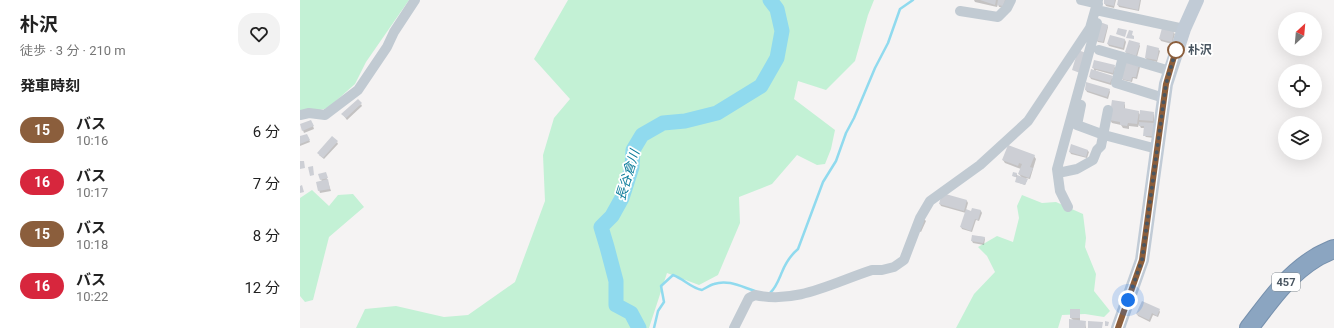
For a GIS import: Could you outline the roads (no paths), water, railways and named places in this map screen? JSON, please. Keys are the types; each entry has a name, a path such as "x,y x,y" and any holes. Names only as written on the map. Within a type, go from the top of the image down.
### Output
{"highway":[{"name":"457","path":"1250,328 1286,281 1309,262 1334,249"}],"street":[{"path":"300,116 308,113 325,115 358,90 387,47 394,32 415,0"},
{"path":"960,12 998,17 1007,8 1012,0"},
{"path":"1081,0 1184,29"},
{"path":"1118,328 1142,260 1164,98 1170,71 1184,29 1197,0"},
{"path":"1068,207 1060,191 1057,169 1098,6"},
{"path":"734,328 749,298 755,295 768,298 784,298 808,293 872,270 882,270 894,267 904,260 920,218 930,201 980,165 1028,122 1090,28 1098,6"},
{"path":"1099,50 1170,71"},
{"path":"1123,57 1116,82 1164,98"},
{"path":"1082,105 1077,125 1104,135 1157,149"},
{"path":"1058,173 1077,169 1093,160 1097,150 1101,146 1108,110"}],"waterway":[{"name":"長谷倉川","path":"639,328 631,313 616,305 616,281 601,227 612,216 622,198 632,167 633,150 642,135 663,123 685,121 717,113 761,86 777,58 782,31 777,9 770,0"},
{"path":"770,293 776,286 787,262 798,249 823,182 836,161 846,133 875,68 888,43 900,9 913,0"},
{"path":"654,328 658,311 664,302 661,286 673,275 702,290 712,284 724,282 755,291"}],"place":[{"name":"朴沢","path":"1176,50"}]}
